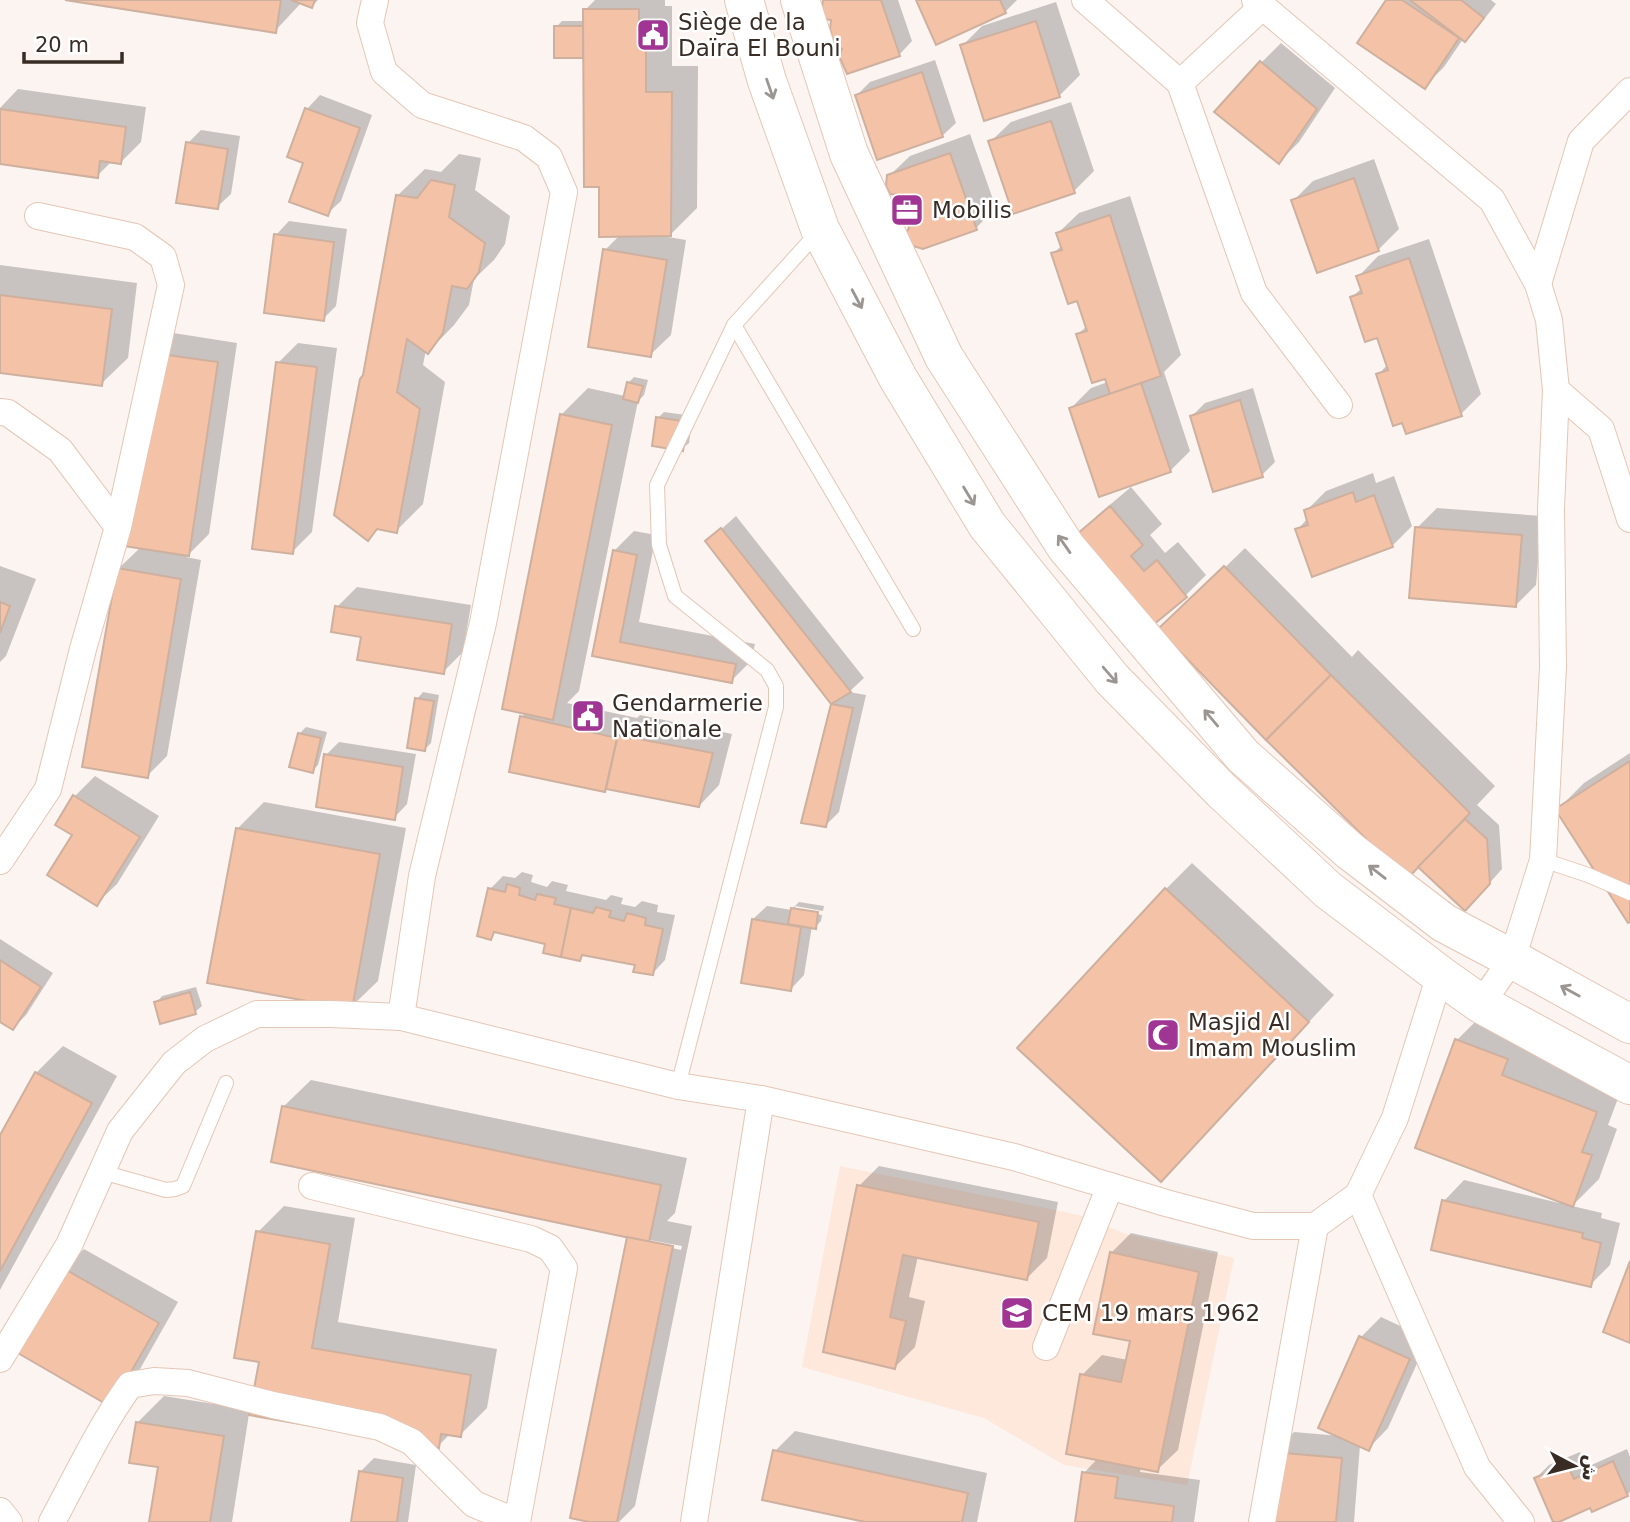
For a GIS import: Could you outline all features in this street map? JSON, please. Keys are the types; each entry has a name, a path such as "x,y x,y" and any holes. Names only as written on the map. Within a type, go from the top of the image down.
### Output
{"main road":[{"path":"744,0 767,81 820,229 898,378 987,525 1112,678 1222,791 1328,890 1481,1004 1630,1085"},
{"path":"800,0 849,154 944,357 1066,547 1242,756 1350,851 1444,923 1630,1024"}],"street":[{"path":"375,0 370,23 384,72 422,105 524,138 548,157 564,192 483,624 422,876 401,1017"},
{"path":"1085,0 1180,82 1254,293 1339,405"},
{"path":"1180,82 1259,3 1492,200 1538,284 1549,320 1556,390 1551,509 1553,667 1543,860 1512,958 1481,1004"},
{"path":"1538,284 1581,141 1630,91"},
{"path":"0,861 48,789 83,649 118,527 171,285 163,257 135,237 38,216"},
{"path":"1556,390 1601,429 1630,519"},
{"path":"0,412 8,413 60,450 118,527"},
{"path":"0,1359 69,1245 120,1131 174,1063 205,1039 257,1014 401,1017 678,1086 761,1099 1014,1157 1253,1226 1315,1226 1358,1195 1395,1118 1440,975"},
{"path":"694,1522 761,1099"},
{"path":"52,1522 101,1430 130,1385 155,1381 188,1383 273,1405 380,1427 412,1442 474,1504 517,1522 564,1268 550,1248 531,1239 312,1186"},
{"path":"1046,1347 1110,1186"},
{"path":"1358,1195 1476,1467 1521,1522"},
{"path":"1262,1522 1315,1226"},
{"path":"0,1511 9,1522"}],"lane":[{"path":"678,1086 776,707 776,686 767,670 675,596 659,545 657,485 734,325 820,229"},
{"path":"734,325 913,629"},
{"path":"1543,860 1630,893"},
{"path":"102,1172 166,1190 183,1186 226,1083"}],"shaded area":[{"name":"CEM 19 mars 1962","path":"840,1166 1079,1215 1126,1234 1234,1258 1187,1485 1064,1465 984,1418 802,1367"}],"building":[{"path":"65,0 281,0 276,33"},
{"path":"291,0 315,0 312,8"},
{"path":"823,0 881,0 900,56 847,74 839,56 842,49 834,44 830,29 831,20 825,19"},
{"path":"916,0 1000,0 1006,13 936,45"},
{"path":"1386,0 1402,0 1459,38 1425,89 1357,43"},
{"path":"1410,0 1461,0 1484,18 1465,42"},
{"path":"583,9 639,9 639,32 646,32 646,92 672,92 671,236 599,237 599,187 584,187"},
{"path":"1036,21 1060,97 984,121 960,45"},
{"path":"554,26 583,26 583,58 554,58"},
{"path":"1260,61 1317,109 1279,164 1214,112"},
{"path":"922,72 943,137 877,160 855,95"},
{"path":"305,108 360,128 328,216 289,202 303,163 287,157"},
{"path":"0,109 126,127 121,164 100,161 98,178 0,164"},
{"path":"1051,121 1075,193 1013,214 988,141"},
{"path":"186,142 228,149 218,209 176,203"},
{"path":"950,153 977,230 923,249 909,245 904,235 909,228 897,195 890,194 886,186 887,175"},
{"path":"1354,178 1379,251 1317,273 1291,200"},
{"path":"431,180 455,185 449,217 485,243 479,272 467,289 452,286 443,333 428,354 407,339 397,392 420,409 397,533 377,529 368,541 334,515 396,195 417,198"},
{"path":"1110,215 1161,376 1110,394 1105,379 1092,383 1076,334 1087,331 1077,301 1068,304 1051,253 1062,250 1056,233"},
{"path":"274,234 334,242 324,321 264,313"},
{"path":"603,249 667,260 651,357 588,347"},
{"path":"1409,258 1462,416 1406,434 1402,423 1393,426 1376,374 1388,370 1377,338 1365,342 1350,297 1362,293 1356,276"},
{"path":"0,295 112,309 102,386 0,373"},
{"path":"146,352 218,362 189,556 117,545"},
{"path":"276,362 317,367 293,554 252,549"},
{"path":"627,382 643,386 638,403 623,399"},
{"path":"1141,383 1171,472 1099,497 1069,408"},
{"path":"1240,400 1263,477 1213,492 1190,416"},
{"path":"560,414 612,425 553,720 502,709"},
{"path":"656,417 688,422 683,451 652,446"},
{"path":"1353,492 1356,502 1374,495 1393,547 1312,577 1295,529 1308,525 1304,510"},
{"path":"1110,506 1143,545 1131,556 1144,571 1157,560 1187,597 1153,625 1077,534"},
{"path":"1415,527 1522,535 1516,607 1409,598"},
{"path":"721,528 851,692 831,704 705,541"},
{"path":"613,550 637,555 620,642 736,664 732,683 592,656"},
{"path":"1224,566 1331,675 1266,740 1158,629"},
{"path":"117,568 181,579 148,778 82,767"},
{"path":"0,602 10,606 0,633"},
{"path":"335,606 452,624 444,674 357,660 361,637 331,632"},
{"path":"1331,675 1470,813 1407,879 1266,740"},
{"path":"415,698 434,701 425,751 407,748"},
{"path":"831,704 853,708 826,827 801,823"},
{"path":"520,716 617,738 605,792 509,772"},
{"path":"298,733 321,738 313,773 289,767"},
{"path":"618,735 713,753 699,807 606,789"},
{"path":"324,754 403,767 395,820 316,807"},
{"path":"1630,761 1630,922 1628,923 1555,809"},
{"path":"73,795 140,837 97,906 47,875 72,835 55,825"},
{"path":"1465,819 1487,839 1490,884 1465,911 1418,867"},
{"path":"236,828 380,854 352,1009 207,983"},
{"path":"507,884 520,888 519,895 535,900 537,894 556,898 554,904 571,908 561,957 543,953 545,944 494,932 491,940 477,936 488,888 505,892"},
{"name":"Masjid Al Imam Mouslim","path":"1165,888 1309,1022 1161,1182 1017,1048"},
{"path":"596,907 611,911 609,917 624,921 627,913 646,918 645,925 663,929 653,975 633,972 635,965 582,955 580,961 561,957 571,908 593,913"},
{"path":"791,908 818,912 816,929 788,924"},
{"path":"752,919 801,927 791,991 741,983"},
{"path":"0,960 41,987 13,1030 0,1022"},
{"path":"190,992 196,1014 160,1024 154,1002"},
{"path":"1455,1039 1508,1059 1502,1075 1597,1112 1582,1152 1592,1155 1573,1207 1415,1148"},
{"path":"35,1072 92,1103 0,1271 0,1135"},
{"path":"282,1106 661,1185 649,1242 271,1162"},
{"path":"857,1185 1039,1222 1027,1280 903,1255 890,1317 906,1321 895,1369 823,1352"},
{"path":"1442,1200 1583,1233 1582,1238 1601,1243 1591,1287 1431,1250"},
{"path":"256,1231 330,1244 312,1348 471,1375 461,1437 441,1434 439,1448 249,1415 259,1362 234,1358"},
{"path":"627,1237 673,1246 617,1522 589,1522 570,1518"},
{"path":"1110,1252 1199,1272 1158,1472 1066,1454 1080,1374 1121,1382 1130,1341 1093,1334"},
{"path":"1630,1261 1630,1343 1603,1332"},
{"path":"63,1268 159,1323 111,1407 16,1352"},
{"path":"1359,1336 1410,1359 1369,1451 1318,1428"},
{"path":"136,1422 224,1436 210,1522 149,1522 158,1467 129,1463"},
{"path":"773,1450 968,1493 962,1522 865,1522 762,1500"},
{"path":"1272,1452 1342,1458 1336,1522 1266,1522"},
{"path":"1613,1461 1628,1496 1592,1512 1590,1508 1559,1522 1553,1522 1534,1478 1567,1464 1574,1479"},
{"path":"359,1471 403,1478 397,1522 351,1522"},
{"path":"1082,1472 1118,1477 1115,1498 1174,1506 1172,1522 1075,1522"}],"place":[{"name":"Siège de la Daïra El Bouni","path":"653,35"},
{"name":"Mobilis","path":"907,210"},
{"name":"Gendarmerie Nationale","path":"588,716"},
{"name":"Masjid Al Imam Mouslim","path":"1163,1035"},
{"name":"CEM 19 mars 1962","path":"1017,1313"}]}
